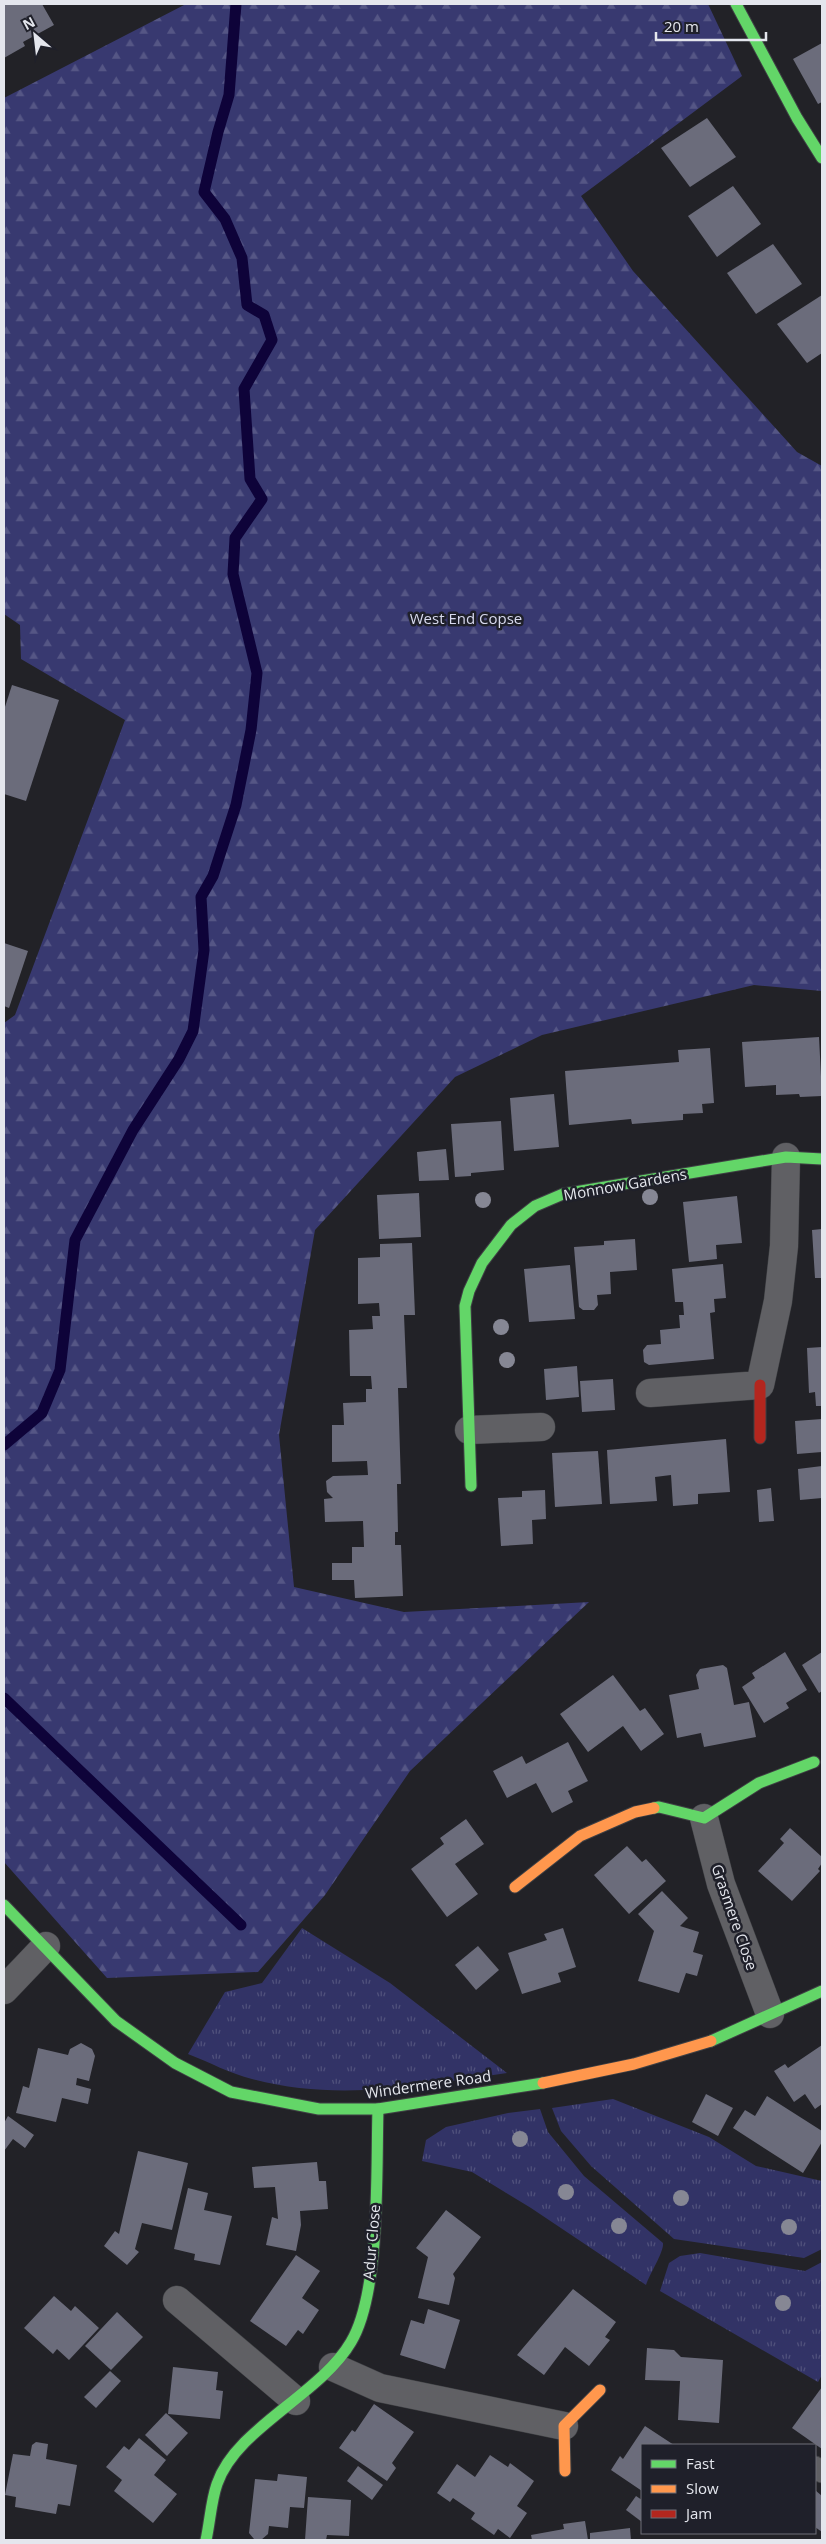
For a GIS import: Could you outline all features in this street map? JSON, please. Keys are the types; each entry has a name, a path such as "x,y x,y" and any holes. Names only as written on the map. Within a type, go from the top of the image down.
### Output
{"street":[{"path":"736,4 797,118 822,158"},
{"path":"760,1438 760,1385 778,1301 784,1246 786,1157"},
{"name":"Monnow Gardens","path":"471,1486 464,1320 469,1289 486,1256 511,1225 536,1206 563,1194 786,1157 822,1159"},
{"path":"650,1393 760,1385"},
{"path":"469,1430 541,1427"},
{"path":"515,1887 580,1836 635,1812 659,1807 704,1818 759,1783 814,1762"},
{"name":"Grasmere Close","path":"704,1818 721,1884 770,2014"},
{"name":"Windermere Road","path":"4,1905 46,1946 116,2021 175,2064 231,2092 319,2109 378,2109 568,2079 634,2064 702,2045 822,1991"},
{"path":"4,1990 46,1946"},
{"name":"Adur Close","path":"206,2540 216,2483 238,2448 333,2367 352,2341 364,2312 373,2251 378,2109"},
{"path":"177,2300 296,2400"},
{"path":"333,2367 380,2388 564,2426"},
{"path":"565,2472 564,2426 600,2390"}],"green space":[{"name":"West End Copse","path":"186,4 708,4 742,76 581,196 633,271 797,452 822,466 822,991 754,985 542,1035 455,1077 315,1230 279,1435 294,1587 404,1612 589,1602 410,1771 325,1895 258,1972 107,1978 4,1862 4,1023 15,1015 125,720 21,659 20,625 4,614 4,98"},
{"path":"302,1928 390,1983 507,2073 380,2089 316,2089 284,2086 244,2077 188,2054 225,1992 262,1983"},
{"path":"613,2099 709,2137 756,2166 822,2181 822,2249 804,2258 674,2239 591,2166 561,2131 552,2108"},
{"path":"540,2109 548,2132 584,2176 663,2243 661,2252 646,2285 531,2208 472,2172 422,2161 426,2140 446,2127 508,2113"},
{"path":"700,2253 805,2271 822,2262 822,2375 818,2382 660,2291 669,2263 680,2256"}],"building":[{"path":"4,4 42,4 54,25 23,42 25,46 4,58"},
{"path":"822,43 822,102 818,104 793,59"},
{"path":"707,118 736,157 690,187 661,148"},
{"path":"733,186 761,224 717,257 688,216"},
{"path":"773,244 802,284 756,314 727,273"},
{"path":"822,295 822,353 807,363 777,324"},
{"path":"12,685 59,700 26,801 4,794 4,710"},
{"path":"4,943 28,951 9,1008 4,1006"},
{"path":"819,1037 822,1096 776,1095 776,1085 745,1087 742,1042"},
{"path":"710,1048 714,1103 702,1104 703,1113 683,1114 683,1120 632,1124 631,1119 569,1125 565,1071 679,1062 678,1050"},
{"path":"554,1094 559,1147 514,1151 510,1098"},
{"path":"501,1121 504,1170 471,1173 471,1176 455,1177 451,1124"},
{"path":"446,1149 449,1180 419,1181 417,1152"},
{"path":"419,1193 421,1237 379,1239 377,1195"},
{"path":"737,1196 742,1243 716,1245 717,1259 689,1262 683,1202"},
{"path":"822,1229 822,1278 815,1278 812,1230"},
{"path":"635,1239 637,1270 610,1272 611,1294 597,1295 598,1305 594,1310 583,1310 579,1307 574,1247 604,1245 604,1241"},
{"path":"412,1243 415,1315 404,1315 407,1388 398,1388 401,1484 397,1484 398,1532 395,1532 395,1545 401,1545 403,1596 355,1598 354,1580 332,1580 332,1563 352,1563 352,1547 364,1547 363,1521 325,1522 324,1499 333,1498 327,1492 326,1481 333,1476 368,1475 367,1461 332,1462 332,1425 344,1425 343,1403 366,1402 366,1389 372,1389 371,1376 350,1376 349,1330 373,1329 372,1316 380,1316 379,1303 358,1304 358,1258 380,1257 380,1244"},
{"path":"723,1264 726,1298 714,1299 715,1312 710,1313 714,1359 649,1365 644,1362 643,1350 647,1345 661,1344 660,1330 680,1328 679,1315 684,1315 683,1302 675,1302 672,1269"},
{"path":"570,1265 575,1319 529,1322 524,1269"},
{"path":"822,1347 822,1406 816,1406 815,1392 809,1393 807,1348"},
{"path":"577,1366 579,1397 546,1400 544,1369"},
{"path":"613,1379 615,1410 582,1412 580,1381"},
{"path":"822,1419 822,1452 797,1454 795,1421"},
{"path":"726,1439 730,1492 698,1494 698,1504 673,1506 671,1475 655,1477 657,1501 610,1504 607,1450"},
{"path":"598,1451 602,1504 555,1507 552,1453"},
{"path":"822,1466 822,1498 800,1500 798,1469"},
{"path":"771,1488 774,1521 759,1522 757,1490"},
{"path":"545,1490 546,1519 532,1520 533,1544 501,1546 498,1498 522,1497 522,1491"},
{"path":"785,1652 807,1690 786,1703 789,1708 764,1723 742,1687 755,1678 752,1673"},
{"path":"822,1652 822,1691 819,1693 802,1665"},
{"path":"723,1665 727,1668 734,1705 749,1702 756,1737 704,1747 701,1733 677,1738 669,1695 699,1689 696,1675 700,1669"},
{"path":"613,1675 640,1711 645,1708 664,1734 641,1751 623,1726 588,1752 560,1714"},
{"path":"568,1742 588,1781 568,1791 573,1802 552,1813 536,1783 507,1798 493,1771 522,1756 526,1764"},
{"path":"466,1819 484,1844 455,1864 478,1894 447,1917 411,1869 444,1844 440,1838"},
{"path":"790,1828 822,1857 822,1863 818,1869 820,1871 792,1901 758,1871 784,1843 780,1839"},
{"path":"627,1846 642,1862 646,1859 666,1881 629,1914 594,1875"},
{"path":"662,1891 688,1918 680,1926 699,1932 693,1952 703,1955 697,1976 686,1973 679,1993 638,1981 654,1931 638,1914"},
{"path":"563,1928 576,1967 558,1973 561,1982 522,1994 508,1953 547,1940 544,1934"},
{"path":"478,1946 499,1970 476,1990 455,1965"},
{"path":"81,2043 92,2049 95,2056 89,2081 77,2078 76,2085 91,2089 88,2104 62,2098 56,2122 16,2113 23,2086 29,2088 38,2048 68,2055 70,2049"},
{"path":"822,2045 822,2104 815,2109 805,2094 794,2102 774,2071 785,2064 788,2068"},
{"path":"706,2094 733,2108 718,2136 692,2122"},
{"path":"767,2096 822,2131 822,2142 803,2173 733,2128 745,2110 755,2116"},
{"path":"8,2116 34,2135 25,2148 13,2139 4,2151 4,2123"},
{"path":"138,2151 188,2163 172,2230 142,2223 135,2249 139,2252 127,2265 104,2246 115,2231 119,2234"},
{"path":"317,2162 319,2181 326,2181 328,2209 300,2211 301,2225 296,2251 266,2245 272,2217 278,2219 275,2187 254,2188 252,2167"},
{"path":"188,2188 208,2193 204,2210 232,2216 220,2265 194,2260 195,2254 174,2249"},
{"path":"446,2210 481,2237 453,2274 455,2278 449,2305 418,2298 428,2257 416,2248"},
{"path":"296,2255 320,2271 302,2298 319,2310 303,2334 298,2330 286,2346 250,2321"},
{"path":"573,2289 616,2322 605,2337 610,2340 589,2366 565,2347 544,2375 517,2355"},
{"path":"54,2296 71,2311 75,2306 99,2328 69,2360 57,2349 53,2354 24,2328"},
{"path":"428,2309 460,2320 445,2369 400,2355 411,2320 424,2324"},
{"path":"117,2312 143,2337 111,2370 85,2346"},
{"path":"647,2348 674,2350 681,2357 723,2360 719,2423 678,2420 680,2381 645,2380"},
{"path":"173,2367 218,2372 216,2390 223,2391 220,2419 168,2414"},
{"path":"110,2371 121,2381 96,2408 84,2397"},
{"path":"822,2387 822,2449 792,2428"},
{"path":"374,2404 414,2432 392,2463 396,2468 387,2481 339,2448 352,2430 355,2432"},
{"path":"166,2413 188,2433 167,2456 145,2435"},
{"path":"645,2426 672,2444 641,2444 641,2490 611,2470 620,2456 623,2459"},
{"path":"139,2438 166,2460 154,2475 177,2494 153,2523 114,2491 122,2480 106,2467 124,2446 129,2450"},
{"path":"36,2442 48,2444 46,2459 77,2465 70,2506 58,2504 56,2514 15,2507 16,2497 5,2495 13,2454 30,2456 32,2445"},
{"path":"490,2455 508,2467 510,2463 534,2481 517,2506 527,2513 510,2538 498,2529 494,2535 471,2519 475,2513 453,2498 450,2502 437,2493 457,2464 475,2477"},
{"path":"358,2466 383,2485 372,2500 347,2481"},
{"path":"278,2474 307,2477 304,2508 290,2507 288,2528 269,2526 268,2534 261,2540 254,2539 249,2533 255,2479 277,2481"},
{"path":"816,2491 822,2496 822,2532 816,2528"},
{"path":"636,2496 641,2499 641,2521 626,2510"},
{"path":"308,2497 351,2500 349,2536 327,2535 326,2540 305,2540"},
{"path":"585,2521 588,2540 532,2540 531,2535 564,2529 563,2524"},
{"path":"630,2528 631,2540 590,2540 590,2533"}],"waterway":[{"path":"4,1445 42,1413 60,1370 75,1240 133,1130 179,1059 193,1031 204,950 201,897 213,876 236,805 251,730 257,673 233,574 235,538 262,499 250,479 244,389 272,340 264,315 247,305 242,258 225,219 204,192 229,95 236,4"},
{"path":"4,1698 241,1925"}],"traffic: fast":[{"path":"736,4 797,118 822,158"},
{"path":"471,1486 465,1306 469,1291 482,1263 511,1225 535,1206 563,1194 786,1157 822,1159"},
{"path":"654,1808 659,1807 704,1818 759,1783 814,1762"},
{"path":"4,1905 116,2021 175,2063 231,2092 319,2109 378,2109 543,2083"},
{"path":"711,2041 822,1991"},
{"path":"206,2540 215,2491 227,2464 260,2428 320,2379 337,2361 351,2342 361,2320 368,2293 375,2229 378,2109"}],"traffic: slow":[{"path":"515,1887 580,1836 635,1812 654,1808"},
{"path":"543,2083 634,2064 711,2041"},
{"path":"565,2471 564,2426 600,2390"}],"traffic: jam":[{"path":"760,1385 760,1438"}]}
